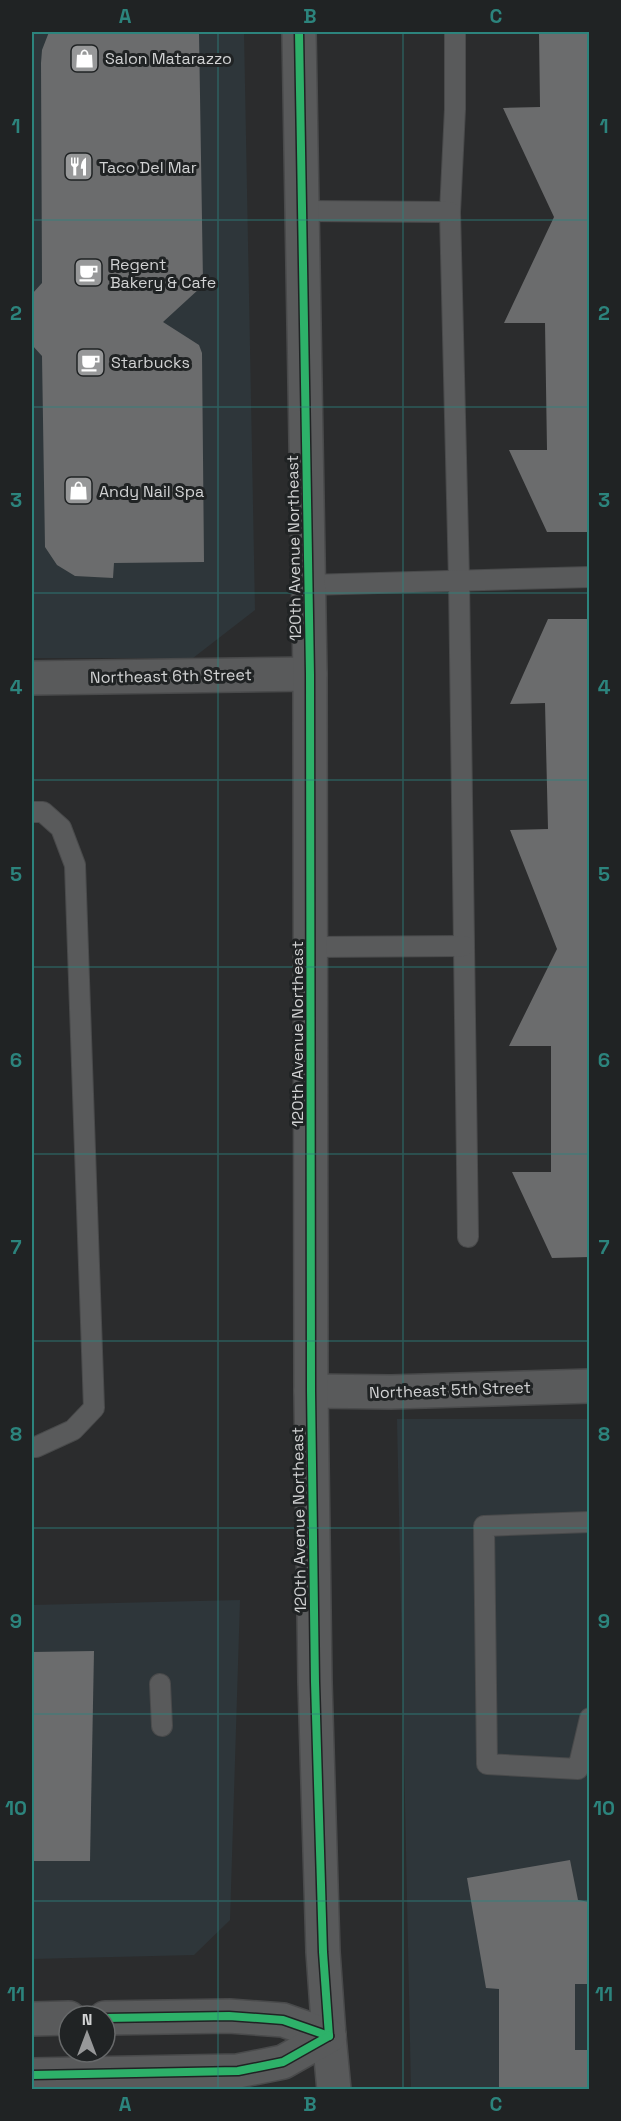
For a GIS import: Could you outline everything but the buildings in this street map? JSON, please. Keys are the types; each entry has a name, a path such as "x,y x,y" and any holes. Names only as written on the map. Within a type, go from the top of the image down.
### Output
{"main road":[{"name":"120th Avenue Northeast","path":"299,32 310,674 310,1391 323,1952 334,2090"},
{"name":"Northeast 6th Street","path":"32,678 310,674"},
{"name":"Northeast 5th Street","path":"310,1391 391,1392 590,1386"},
{"path":"117,2018 229,2016 283,2020 328,2036"},
{"path":"32,2019 57,2019"},
{"path":"32,2075 238,2071 283,2062 328,2036"}],"lane":[{"path":"455,32 455,109 450,212 459,580 468,1237"},
{"path":"302,211 450,212"},
{"path":"308,585 590,577"},
{"path":"32,812 44,812 61,828 75,865 94,1408 73,1430 32,1447"},
{"path":"311,948 464,946"},
{"path":"590,1522 484,1526 487,1764 578,1769 590,1718"},
{"path":"160,1684 162,1726"}],"shaded area":[{"path":"32,32 244,32 255,610 193,658 32,658"},
{"path":"397,1419 589,1419 589,2089 411,2089"},
{"path":"240,1600 230,1920 194,1955 32,1959 32,1605"}],"cycle path":[{"path":"299,32 310,674 311,1391 315,1682 323,1952 329,2036"},
{"path":"117,2018 229,2016 283,2020 329,2036"},
{"path":"32,2075 238,2071 283,2062 329,2036"}],"place":[{"name":"Salon Matarazzo","path":"84,58"},
{"name":"Taco Del Mar","path":"78,167"},
{"name":"Regent Bakery & Cafe","path":"89,273"},
{"name":"Starbucks","path":"90,362"},
{"name":"Andy Nail Spa","path":"78,491"}]}
